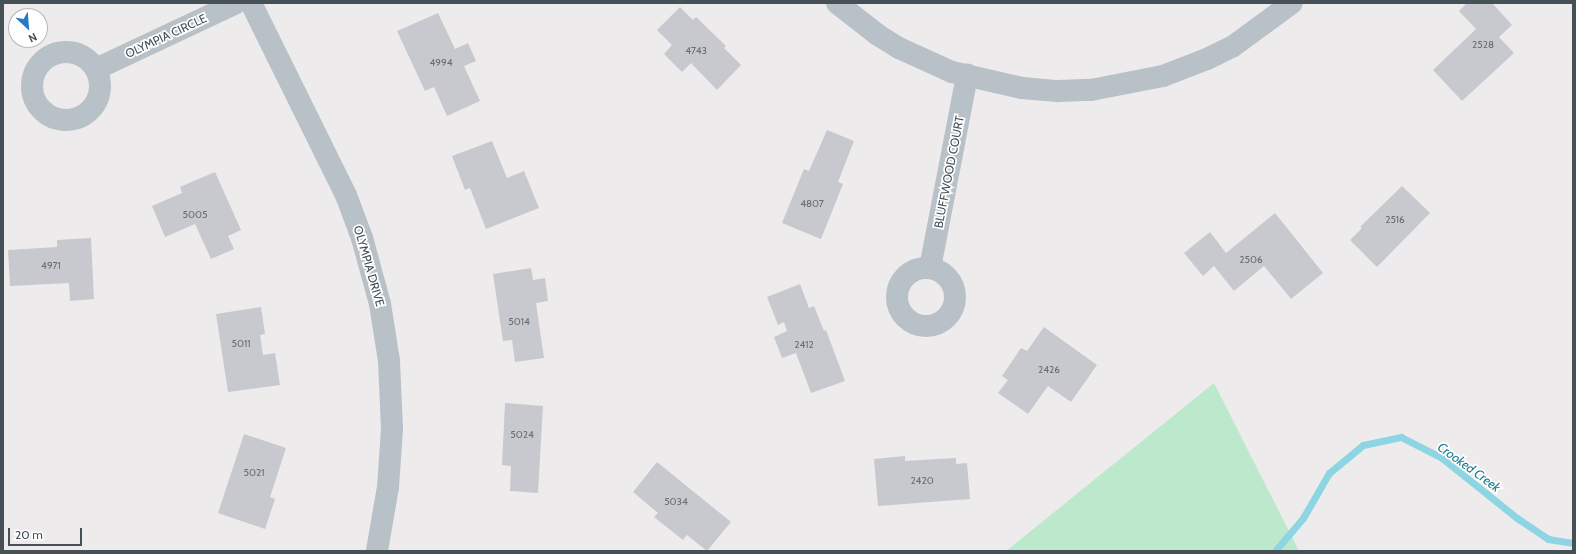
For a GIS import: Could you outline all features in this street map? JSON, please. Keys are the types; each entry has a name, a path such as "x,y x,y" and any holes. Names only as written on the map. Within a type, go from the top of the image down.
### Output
{"street":[{"name":"OLYMPIA CIRCLE","path":"96,69 236,3"},
{"name":"OLYMPIA DRIVE","path":"251,3 346,195 362,238 380,304 389,361 392,429 388,486 377,551"},
{"path":"837,3 878,35 904,51 952,72 1022,88 1058,91 1091,90 1129,84 1164,76 1228,49 1292,3"},
{"name":"BLUFFWOOD COURT","path":"930,268 967,76"}],"green space":[{"path":"1214,383 1299,551 1006,551"}],"building":[{"path":"1467,3 1492,3 1512,25 1499,37 1514,53 1462,101 1433,70 1476,29 1459,11"},
{"path":"680,7 693,20 696,17 726,46 724,48 741,65 717,90 691,63 682,72 664,54 672,45 657,30"},
{"path":"438,13 455,49 468,43 476,61 464,66 480,101 447,116 434,87 425,91 397,31"},
{"path":"827,130 854,141 838,182 843,184 821,239 782,223 804,169 809,171"},
{"path":"492,141 507,178 524,171 539,208 486,229 470,188 465,190 452,156"},
{"path":"215,172 241,230 228,236 234,249 211,259 195,224 165,237 152,206 182,193 180,187"},
{"path":"1402,186 1430,213 1377,267 1350,240 1362,228 1360,227"},
{"path":"1275,213 1323,273 1291,299 1264,266 1234,291 1214,266 1203,276 1184,253 1210,232 1226,253"},
{"path":"91,238 94,299 70,301 69,283 10,286 8,250 57,247 57,240"},
{"path":"531,268 533,280 545,278 548,301 536,303 544,358 515,362 512,340 503,341 493,274"},
{"path":"800,284 809,308 814,306 824,331 826,330 845,381 811,393 796,353 782,358 774,337 787,331 784,322 778,325 767,297"},
{"path":"261,307 265,334 260,335 263,355 275,353 280,385 228,392 216,314"},
{"path":"1044,327 1097,365 1071,402 1048,386 1028,414 998,393 1008,380 1002,376 1021,348 1027,351"},
{"path":"505,403 543,406 538,493 510,491 511,466 502,465"},
{"path":"244,434 286,448 270,497 275,499 265,529 218,513"},
{"path":"905,456 905,461 956,458 956,464 967,463 970,499 878,506 874,459"},
{"path":"657,462 731,522 707,551 687,535 683,540 654,517 658,513 633,492"}],"waterway":[{"name":"Crooked Creek","path":"1275,551 1303,518 1329,473 1363,445 1401,437 1442,458 1517,518 1548,539 1573,543"}]}
